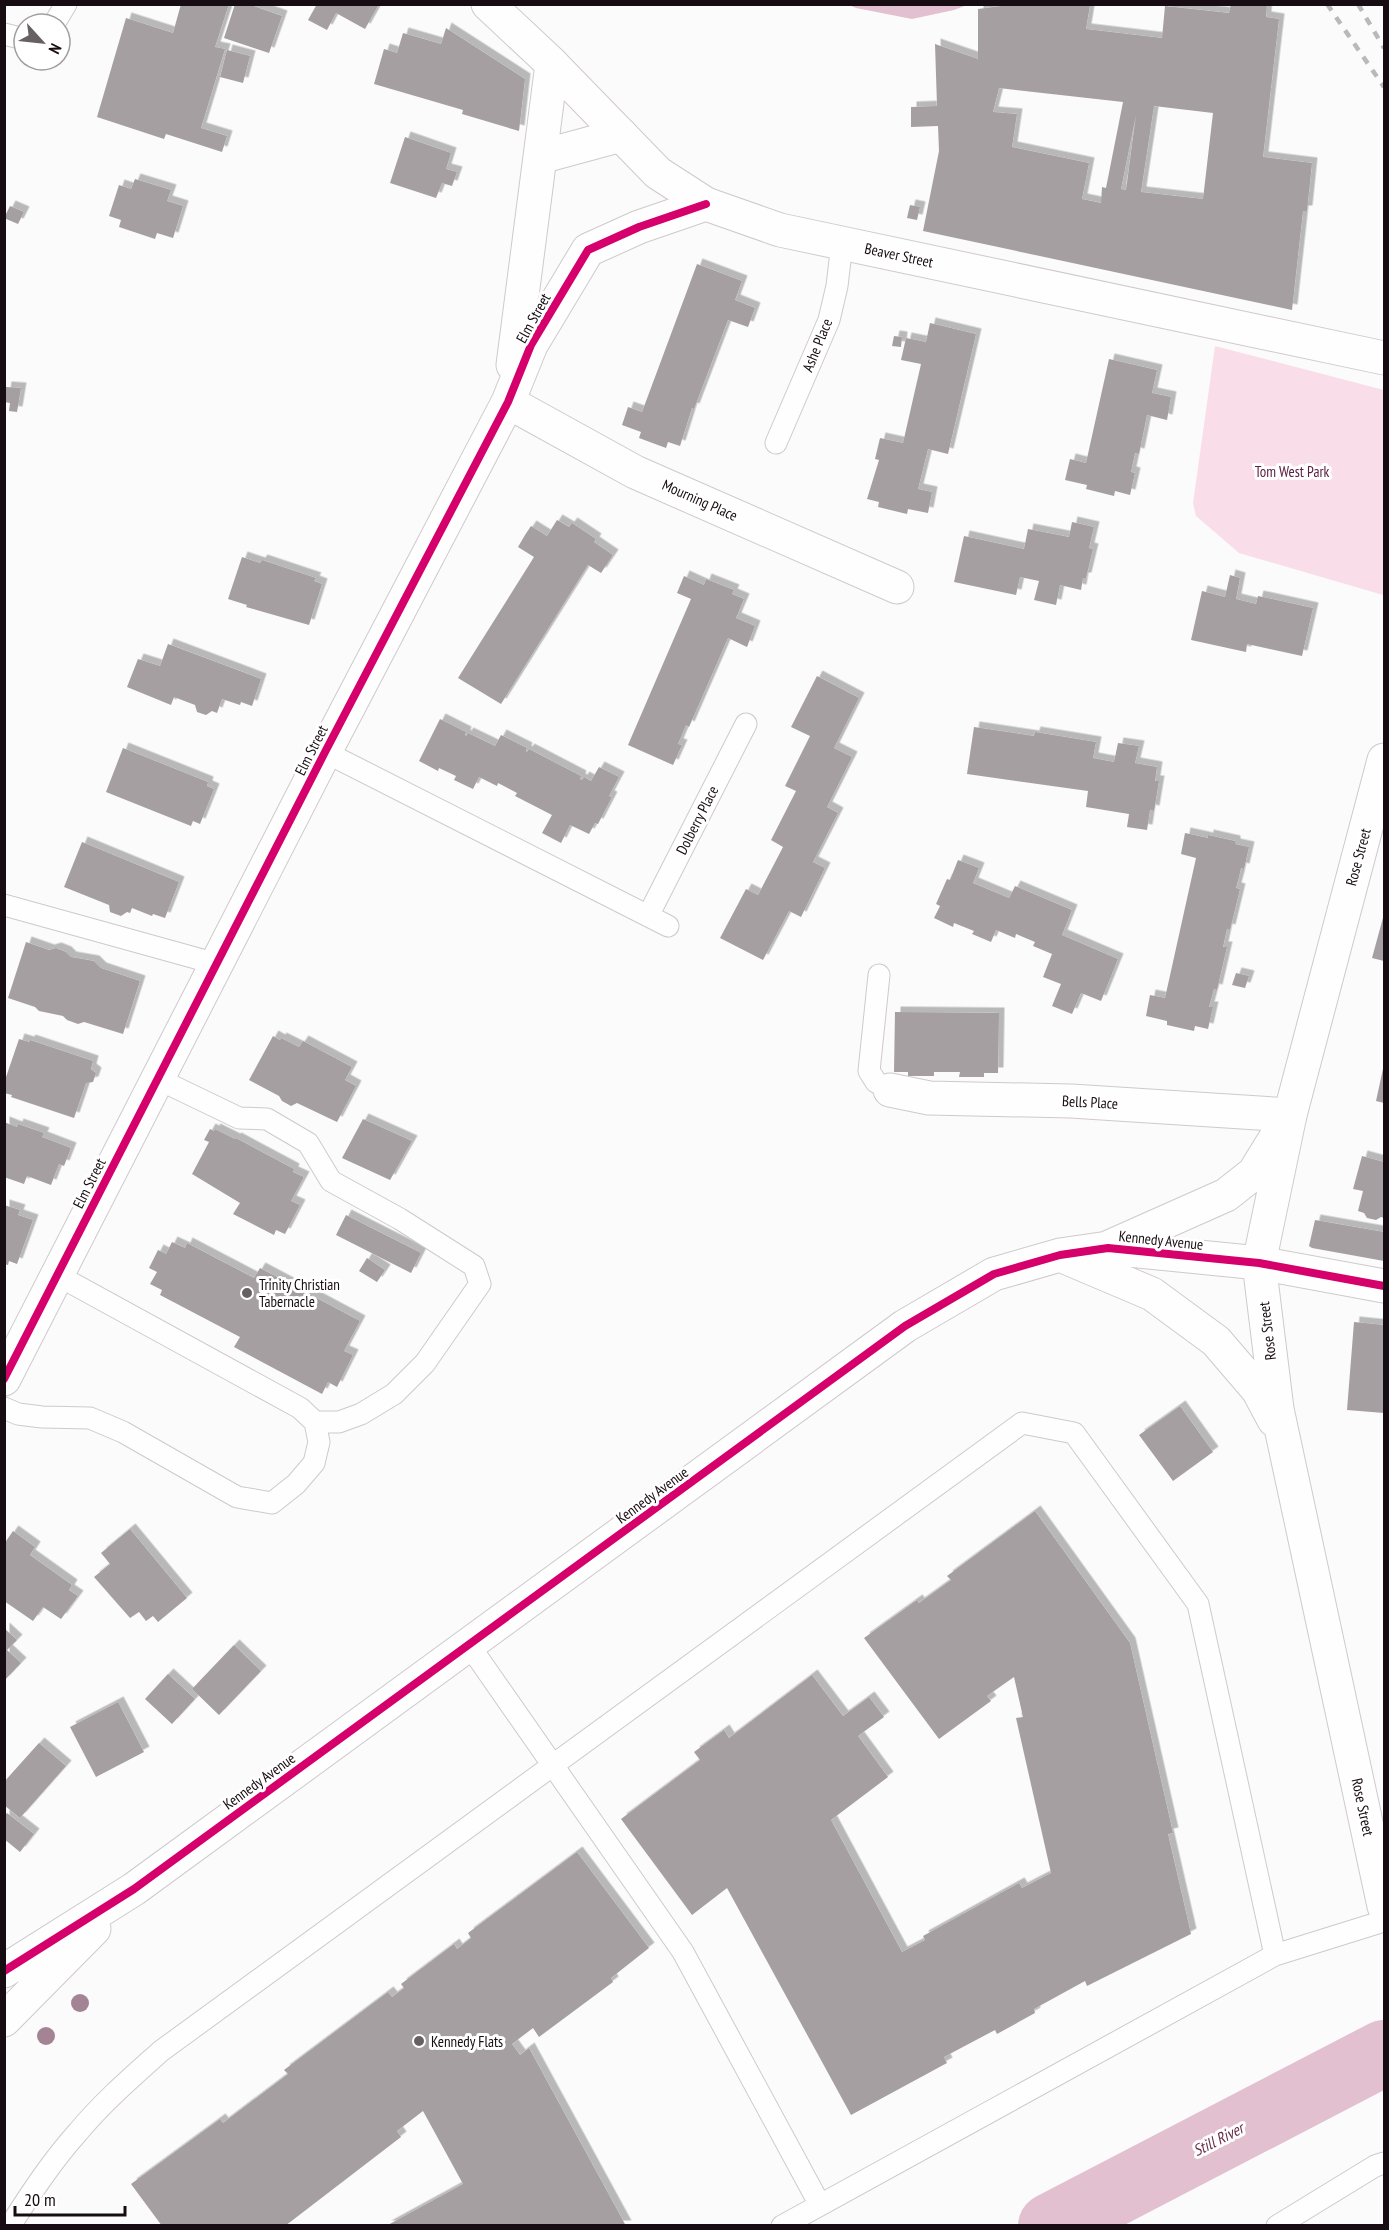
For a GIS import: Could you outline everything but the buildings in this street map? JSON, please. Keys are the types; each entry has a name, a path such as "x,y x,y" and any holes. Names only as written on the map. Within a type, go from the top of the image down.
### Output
{"street":[{"name":"Beaver Street","path":"488,4 552,64 658,173 706,204 780,230 1384,358"},
{"name":"Elm Street","path":"508,402 552,64"},
{"path":"540,157 621,135"},
{"name":"Elm Street","path":"4,1379 325,752 508,402 531,345 588,249 639,227 706,204"},
{"name":"Mourning Place","path":"508,402 635,472 897,587"},
{"name":"Rose Street","path":"1384,760 1290,1115 1259,1263 1276,1409 1384,1906"},
{"name":"Bells Place","path":"890,1090 929,1098 1071,1101 1290,1115"},
{"path":"1108,1248 1226,1195 1254,1173 1290,1115"},
{"name":"Kennedy Avenue","path":"4,1971 134,1889 905,1326 994,1274 1060,1255 1108,1248 1259,1263 1384,1286"},
{"path":"1060,1255 1152,1294 1216,1341 1258,1390 1282,1434"},
{"name":"Kennedy Avenue","path":"4,2020 134,1889"}],"lane":[{"name":"Ashe Place","path":"776,442 829,320 837,286 842,243"},
{"name":"Dolberry Place","path":"648,916 746,724"},
{"path":"325,752 668,926"},
{"path":"4,905 217,964"},
{"path":"879,975 869,1071 876,1082 890,1090"},
{"path":"158,1079 239,1118 267,1119 308,1143 331,1181 400,1219 474,1266 480,1284 425,1363 394,1394 361,1414 339,1422 315,1422"},
{"path":"4,1407 18,1413 42,1417 90,1418 123,1432 237,1497 272,1503 296,1484 314,1463 319,1442 315,1422 300,1408 57,1275"},
{"path":"10,2226 41,2177 78,2132 118,2089 161,2051 1022,1423 1074,1433 1198,1604 1275,1954"},
{"path":"469,1645 683,1952 820,2205"},
{"path":"782,2226 1275,1954 1384,1922"},
{"path":"1277,2226 1375,2166 1384,2163"}],"green space":[{"name":"Tom West Park","path":"1215,346 1384,390 1383,595 1239,553 1196,516 1193,503"}],"shaded area":[{"path":"849,5 967,5 912,19"}],"waterway":[{"name":"Still River","path":"1051,2226 1384,2053"}],"railway":[{"path":"1327,4 1384,87"},
{"path":"1358,4 1384,48"}],"cycle path":[{"path":"4,1379 325,752 508,402 531,345 588,250 639,227 706,204"},
{"path":"4,1971 134,1889 905,1326 994,1274 1060,1255 1108,1248 1259,1263 1384,1286"}],"place":[{"name":"Trinity Christian Tabernacle","path":"247,1293"},
{"name":"Kennedy Flats","path":"419,2041"}]}
